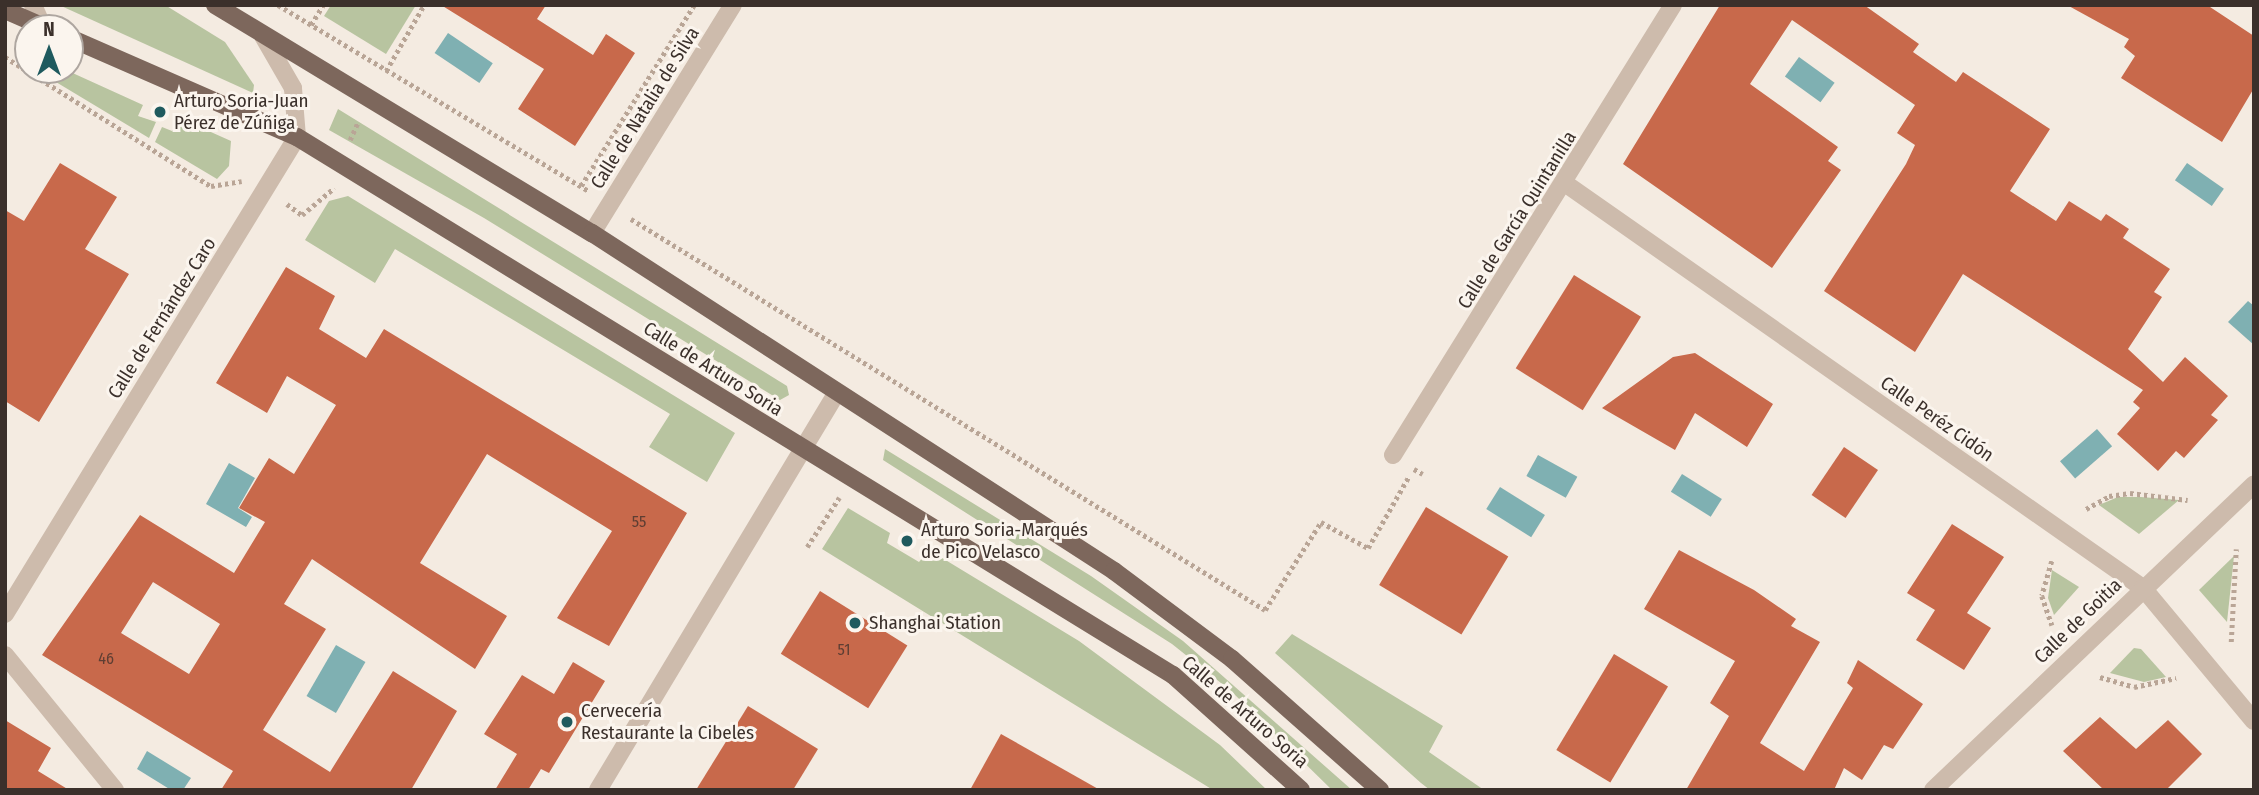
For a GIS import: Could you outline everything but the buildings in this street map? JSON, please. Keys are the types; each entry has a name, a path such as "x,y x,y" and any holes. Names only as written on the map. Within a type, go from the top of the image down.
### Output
{"main road":[{"name":"Calle de Arturo Soria","path":"215,5 592,233 1114,571 1232,659 1380,790"},
{"name":"Calle de Arturo Soria","path":"84,44 297,137 1174,675 1301,790"}],"street":[{"name":"Calle de Natalia de Silva","path":"592,233 733,5"},
{"name":"Calle de García Quintanilla","path":"1393,455 1566,184 1673,5"},
{"path":"263,36 293,88 297,137"},
{"name":"Calle de Fernández Caro","path":"5,614 297,137"},
{"name":"Calle Peréz Cidón","path":"1566,184 2143,589 2254,721"},
{"path":"598,790 837,393"},
{"name":"Calle de Goitia","path":"1933,790 2254,484"},
{"path":"5,656 115,790"}],"path":[{"path":"278,5 582,186 1265,610 1321,522 1367,548 1413,469"},
{"path":"311,25 323,5"},
{"path":"5,57 211,186 239,180 265,190 302,215 333,191 370,100 424,5"},
{"path":"582,186 694,5"},
{"path":"1393,455 1423,474"},
{"path":"2086,509 2109,496 2130,494 2188,500"},
{"path":"2231,642 2236,549"},
{"path":"2052,561 2042,596 2052,625"},
{"path":"2100,677 2134,687 2176,678"}],"green space":[{"path":"59,5 165,5 225,42 254,85 253,93 84,16 84,14"},
{"path":"331,5 416,5 386,54 324,16"},
{"path":"84,78 143,105 138,116 156,122 149,138 59,84 84,84"},
{"path":"338,109 787,386 789,395 780,400 484,218 329,130"},
{"path":"184,120 231,141 229,166 217,179 155,142 162,127 172,131"},
{"path":"348,196 735,433 707,482 649,447 670,414 395,249 375,283 305,240 329,201"},
{"path":"885,449 1091,576 1183,641 1352,790 1332,790 1231,691 1172,644 883,460"},
{"path":"2118,497 2179,500 2139,534 2099,505"},
{"path":"848,508 890,533 887,543 919,562 929,550 1079,641 1220,745 1267,790 1213,790 822,549"},
{"path":"2234,556 2227,622 2199,590"},
{"path":"2052,570 2079,587 2054,615 2048,598"},
{"path":"1292,634 1443,726 1429,752 1484,790 1430,790 1421,783 1275,653"},
{"path":"2134,648 2141,649 2166,677 2144,682 2110,673"}],"water":[{"path":"448,33 493,63 479,83 435,53"},
{"path":"1799,57 1835,83 1820,102 1785,76"},
{"path":"2187,163 2224,189 2212,206 2175,180"},
{"path":"2248,301 2254,306 2254,345 2228,322"},
{"path":"2097,429 2112,446 2075,479 2060,461"},
{"path":"1538,455 1577,477 1566,498 1526,476"},
{"path":"229,463 255,478 238,508 252,517 246,527 206,504"},
{"path":"1682,474 1722,499 1711,517 1671,492"},
{"path":"1500,487 1545,515 1531,537 1486,509"},
{"path":"336,645 365,662 336,713 306,696"},
{"path":"147,751 191,778 183,790 171,790 137,769"}],"place":[{"name":"Arturo Soria-Juan Pérez de Zúñiga","path":"160,112"},
{"name":"Arturo Soria-Marqués de Pico Velasco","path":"907,541"},
{"name":"Shanghai Station","path":"855,623"},
{"name":"Cervecería Restaurante la Cibeles","path":"567,722"}]}
